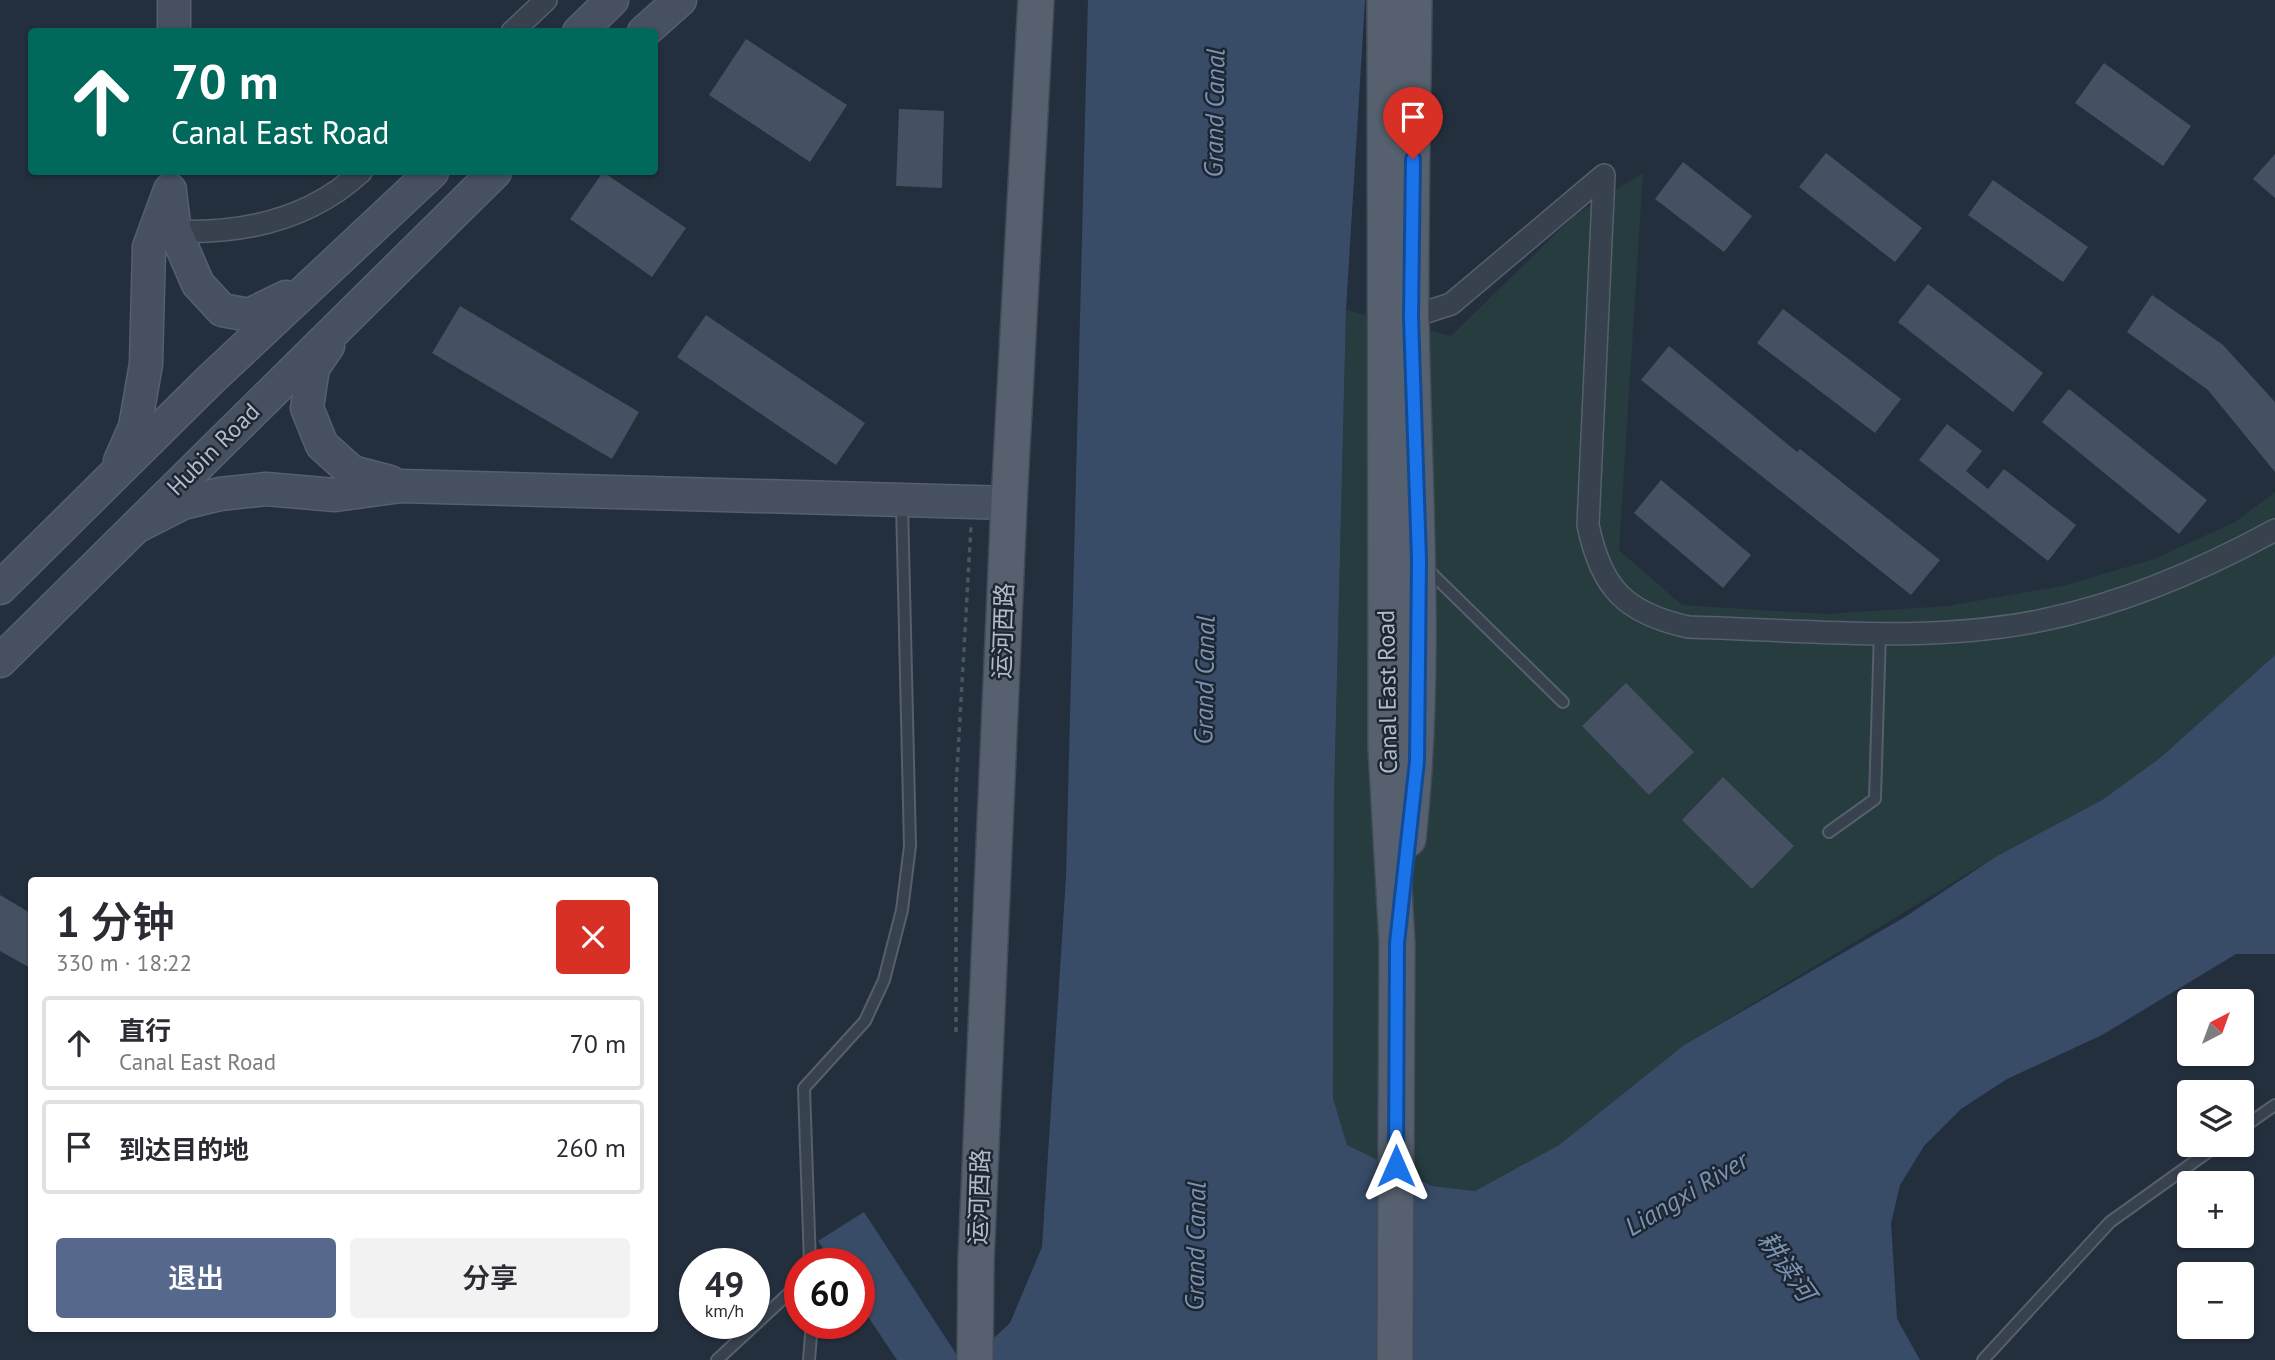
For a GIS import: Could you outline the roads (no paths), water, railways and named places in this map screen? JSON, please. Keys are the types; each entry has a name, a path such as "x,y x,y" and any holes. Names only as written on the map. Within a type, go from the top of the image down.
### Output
{"main road":[{"path":"174,0 174,28"},
{"path":"583,28 612,0"},
{"path":"648,28 680,0"},
{"name":"运河西路","path":"975,1360 976,1261 1009,503 1035,0"},
{"name":"Canal East Road","path":"1385,0 1386,748 1397,943"},
{"name":"Canal East Road","path":"1397,943 1417,761 1419,560 1411,317 1414,0"},
{"name":"Hubin Road","path":"0,588 429,175"},
{"name":"Hubin Road","path":"0,661 492,175"},
{"path":"170,181 175,231 198,284 222,310 249,315 278,303 338,260"},
{"path":"113,477 135,427 146,363 149,247 170,181"},
{"path":"352,311 313,368 307,408 322,445 352,472 401,486"},
{"path":"136,527 183,503 220,494 266,489 335,495 401,486 1009,503"},
{"path":"1395,1360 1397,943"}],"street":[{"path":"516,28 546,0"},
{"path":"1411,317 1451,304 1604,174 1588,525 1594,555 1610,584 1630,604 1654,620 1688,627 1880,631 1972,629 2042,620 2117,600 2185,575 2275,530"},
{"path":"175,231 234,230 275,220 313,206 357,175"}],"lane":[{"path":"809,1248 804,1088 865,1021 884,980 902,910 910,846 902,501"},
{"path":"1419,560 1563,702"},
{"path":"1829,832 1875,799 1880,631"},
{"path":"2254,1120 2275,1105"},
{"path":"1983,1360 2109,1222 2201,1157"},
{"path":"716,1360 784,1298"},
{"path":"809,1360 811,1339"}],"water":[{"path":"1088,0 1365,0 1346,310 1334,799 1333,1098 1347,1145 1432,1186 1475,1191 1559,1145 1684,1045 1905,917 1997,856 2102,800 2160,758 2275,655 2275,954 2236,954 2102,1035 2007,1079 1961,1109 1924,1146 1900,1185 1891,1223 1897,1319 1920,1360 970,1360 1010,1323 1042,1247 1066,877"},
{"path":"864,1212 960,1360 897,1360 875,1327 875,1248 823,1248 818,1241"}],"water label":[{"name":"Grand Canal","path":"1214,113"},
{"name":"Grand Canal","path":"1204,680"},
{"name":"Liangxi River","path":"1686,1193"},
{"name":"Grand Canal","path":"1195,1246"},
{"name":"耕读河","path":"1787,1266"}]}
